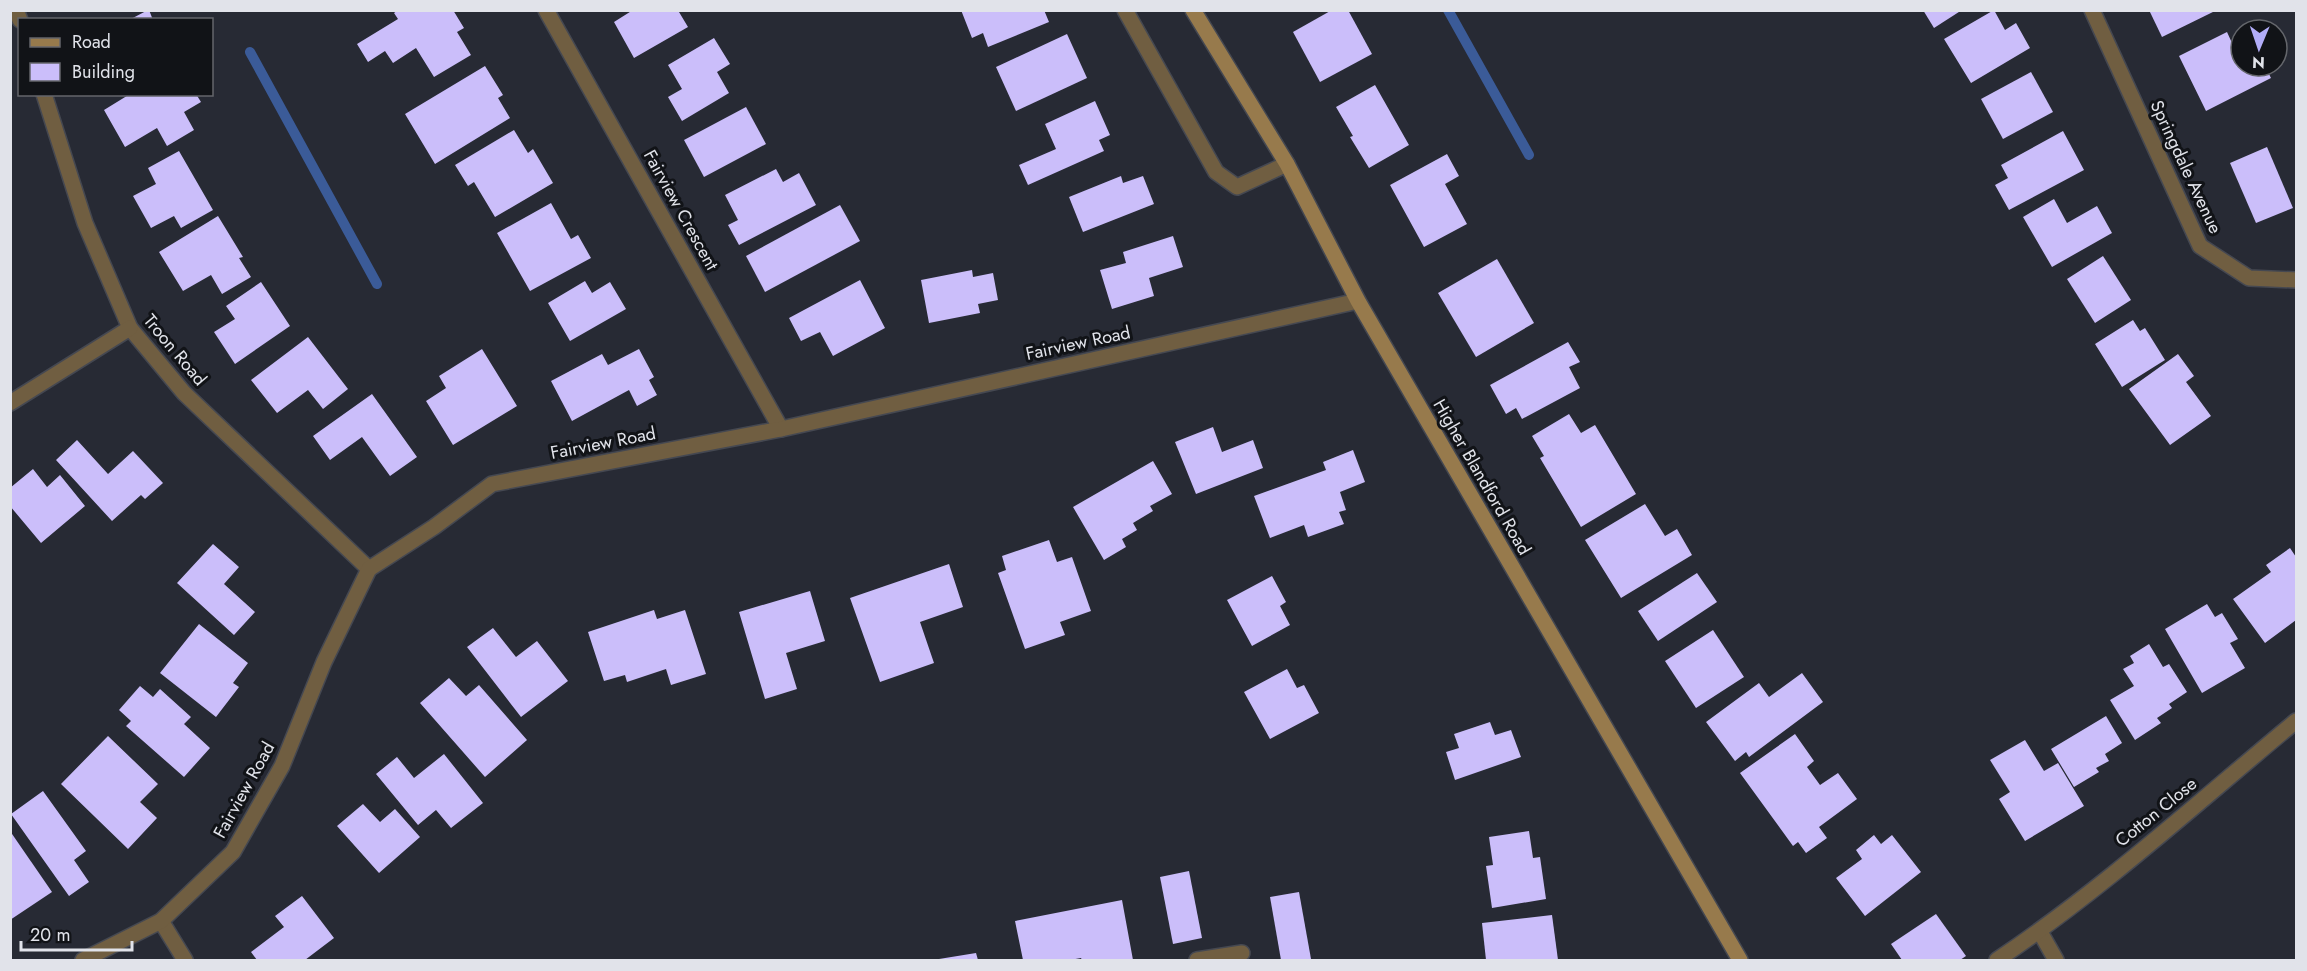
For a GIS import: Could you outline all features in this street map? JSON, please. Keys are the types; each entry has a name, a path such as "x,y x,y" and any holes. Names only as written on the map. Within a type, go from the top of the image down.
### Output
{"main road":[{"name":"Higher Blandford Road","path":"1193,10 1287,164 1358,301 1740,960"}],"street":[{"name":"Fairview Crescent","path":"546,10 781,429"},
{"path":"1125,10 1216,172 1237,187 1287,164"},
{"name":"Springdale Avenue","path":"2092,10 2200,246 2249,278 2296,280"},
{"name":"Troon Road","path":"45,96 85,223 130,328 184,393 369,569"},
{"name":"Fairview Road","path":"83,960 161,921 233,852 282,766 324,662 369,569 434,527 492,484 781,429 1358,301"},
{"path":"10,403 130,328"},
{"name":"Cotton Close","path":"1997,960 2040,932 2174,824 2296,721"},
{"path":"161,921 185,960"},
{"path":"2040,932 2056,960"},
{"path":"1197,960 1242,953"}],"building":[{"path":"148,10 152,18 133,18"},
{"path":"398,10 453,10 464,28 457,32 471,55 434,77 416,48 393,63 385,51 368,62 357,44 398,19 394,13"},
{"path":"633,10 682,10 679,12 688,27 634,58 614,22"},
{"path":"961,10 1044,10 1049,22 988,47 983,33 972,38"},
{"path":"1332,10 1348,10 1372,54 1320,82 1293,32"},
{"path":"1923,10 1962,10 1934,28"},
{"path":"1994,10 2005,30 2016,23 2030,48 1971,83 1944,39"},
{"path":"2149,10 2217,10 2162,37"},
{"path":"2227,32 2229,36 2229,78 2271,78 2206,111 2179,56"},
{"path":"1067,34 1087,78 1016,111 996,67"},
{"path":"714,38 730,64 717,72 729,93 682,121 668,97 682,89 668,65"},
{"path":"485,66 503,95 498,98 510,118 435,164 405,114"},
{"path":"2031,72 2053,112 2003,139 1981,99"},
{"path":"1375,85 1409,145 1369,168 1350,137 1353,136 1336,107"},
{"path":"127,96 197,96 201,102 184,112 194,130 167,146 157,128 125,147 104,110"},
{"path":"1095,101 1110,135 1099,140 1104,151 1028,185 1019,165 1056,149 1045,124"},
{"path":"746,107 766,144 704,177 684,140"},
{"path":"514,130 528,153 533,149 553,183 495,217 474,182 468,186 455,165"},
{"path":"2063,131 2084,170 2009,210 1995,185 2008,178 2001,165"},
{"path":"2267,147 2293,208 2256,223 2230,163"},
{"path":"179,151 213,210 181,228 174,216 151,228 133,196 156,184 148,168"},
{"path":"1447,154 1459,176 1445,184 1467,224 1424,247 1390,185"},
{"path":"776,169 783,182 799,173 816,205 739,245 728,225 738,220 725,195"},
{"path":"1121,176 1123,183 1143,176 1154,204 1083,232 1069,197"},
{"path":"2054,199 2067,223 2097,206 2112,233 2052,267 2023,217"},
{"path":"551,203 571,239 578,235 591,258 530,291 497,233"},
{"path":"840,205 860,241 765,292 746,256"},
{"path":"218,216 243,257 239,258 251,277 222,294 211,275 183,291 159,252"},
{"path":"1173,236 1183,267 1149,278 1154,296 1112,309 1100,270 1126,263 1123,252"},
{"path":"2103,256 2131,300 2095,323 2067,279"},
{"path":"1497,259 1534,323 1476,357 1438,293"},
{"path":"972,270 973,277 993,273 998,300 978,304 980,313 929,323 921,280"},
{"path":"860,280 885,328 833,356 820,332 801,341 789,318"},
{"path":"585,281 592,293 610,282 626,309 570,341 548,303"},
{"path":"261,282 290,326 235,364 214,332 235,319 226,306"},
{"path":"2133,320 2140,331 2145,328 2165,360 2122,387 2095,344"},
{"path":"308,337 348,389 323,409 308,390 277,413 251,380"},
{"path":"1568,342 1580,362 1569,367 1580,388 1522,419 1516,408 1506,414 1490,385"},
{"path":"482,349 517,406 453,445 426,401 446,388 439,376"},
{"path":"639,349 654,377 649,380 657,395 637,406 629,390 572,421 551,381 602,354 608,365"},
{"path":"2178,354 2194,376 2186,382 2211,416 2170,445 2129,389"},
{"path":"372,394 417,457 390,476 362,437 330,460 313,436"},
{"path":"1569,414 1581,433 1595,425 1636,494 1581,527 1540,458 1544,456 1532,436"},
{"path":"1213,427 1222,452 1253,440 1263,468 1196,494 1175,442"},
{"path":"77,440 108,474 133,451 163,483 145,499 141,495 112,521 56,460"},
{"path":"1353,450 1365,482 1340,492 1346,510 1339,512 1344,524 1308,537 1304,525 1270,538 1254,496 1326,470 1323,462"},
{"path":"1153,461 1172,494 1150,506 1153,511 1133,523 1137,530 1122,539 1126,547 1104,560 1073,507"},
{"path":"33,469 47,487 60,475 85,506 41,543 10,506 10,488"},
{"path":"1645,504 1665,536 1677,529 1692,555 1621,598 1585,540"},
{"path":"1049,540 1057,562 1072,557 1091,611 1060,622 1065,635 1025,649 998,573 1006,570 1002,556"},
{"path":"213,544 239,567 224,584 255,612 234,635 177,583"},
{"path":"2290,548 2296,557 2296,620 2265,643 2233,599 2271,572 2266,565"},
{"path":"949,564 963,607 920,622 934,663 880,682 850,598"},
{"path":"1697,573 1717,602 1658,641 1638,611"},
{"path":"1272,576 1286,602 1280,606 1290,625 1252,646 1227,600"},
{"path":"810,591 825,641 786,653 797,689 765,699 739,612"},
{"path":"2207,604 2215,617 2222,613 2238,639 2230,643 2245,668 2202,693 2165,629"},
{"path":"654,610 657,619 685,610 706,674 671,685 666,669 627,682 625,675 604,681 588,632"},
{"path":"199,624 248,663 233,683 239,687 216,717 160,673"},
{"path":"493,628 516,657 537,641 568,681 521,717 467,647"},
{"path":"1713,630 1744,677 1696,708 1665,661"},
{"path":"2149,644 2163,667 2169,664 2187,692 2169,704 2172,708 2157,718 2161,723 2135,740 2110,700 2134,686 2123,669 2134,663 2130,656"},
{"path":"1287,669 1297,688 1304,685 1319,713 1270,739 1244,692"},
{"path":"1802,673 1823,702 1749,757 1746,752 1735,761 1706,722 1759,683 1769,697"},
{"path":"449,678 466,696 479,685 527,740 485,777 420,703"},
{"path":"140,686 153,697 160,689 191,717 184,724 210,748 184,777 126,726 131,721 119,710"},
{"path":"2106,716 2122,743 2105,754 2109,761 2096,768 2099,772 2074,787 2051,749"},
{"path":"1490,722 1495,735 1511,730 1521,757 1455,780 1446,752 1459,748 1454,734"},
{"path":"1795,734 1814,761 1807,767 1820,785 1838,773 1857,799 1819,827 1827,838 1806,853 1798,842 1793,846 1740,773"},
{"path":"108,736 158,784 140,802 157,818 128,849 61,784"},
{"path":"2025,740 2044,771 2058,763 2084,806 2025,841 1999,799 2010,792 1990,760"},
{"path":"444,754 483,803 451,828 436,810 418,825 376,774 397,757 414,778"},
{"path":"43,791 86,851 74,860 89,882 69,896 11,814"},
{"path":"363,804 380,822 395,809 420,837 379,873 337,826"},
{"path":"10,831 52,892 10,920"},
{"path":"1529,831 1533,858 1540,857 1546,899 1492,908 1486,866 1493,865 1489,837"},
{"path":"1874,835 1881,844 1892,835 1921,872 1865,916 1836,878 1862,859 1856,850"},
{"path":"1189,871 1202,938 1173,944 1160,877"},
{"path":"1299,892 1311,959 1281,960 1270,897"},
{"path":"302,896 334,938 305,960 257,960 251,952 284,927 275,916"},
{"path":"1122,900 1133,960 1082,960 1081,958 1023,960 1015,921"},
{"path":"1936,914 1966,956 1960,960 1902,960 1891,944"},
{"path":"1552,915 1558,960 1486,960 1482,923"},
{"path":"976,953 978,960 939,960 939,959"}],"waterway":[{"path":"1448,10 1529,155"},
{"path":"250,52 377,284"}]}
